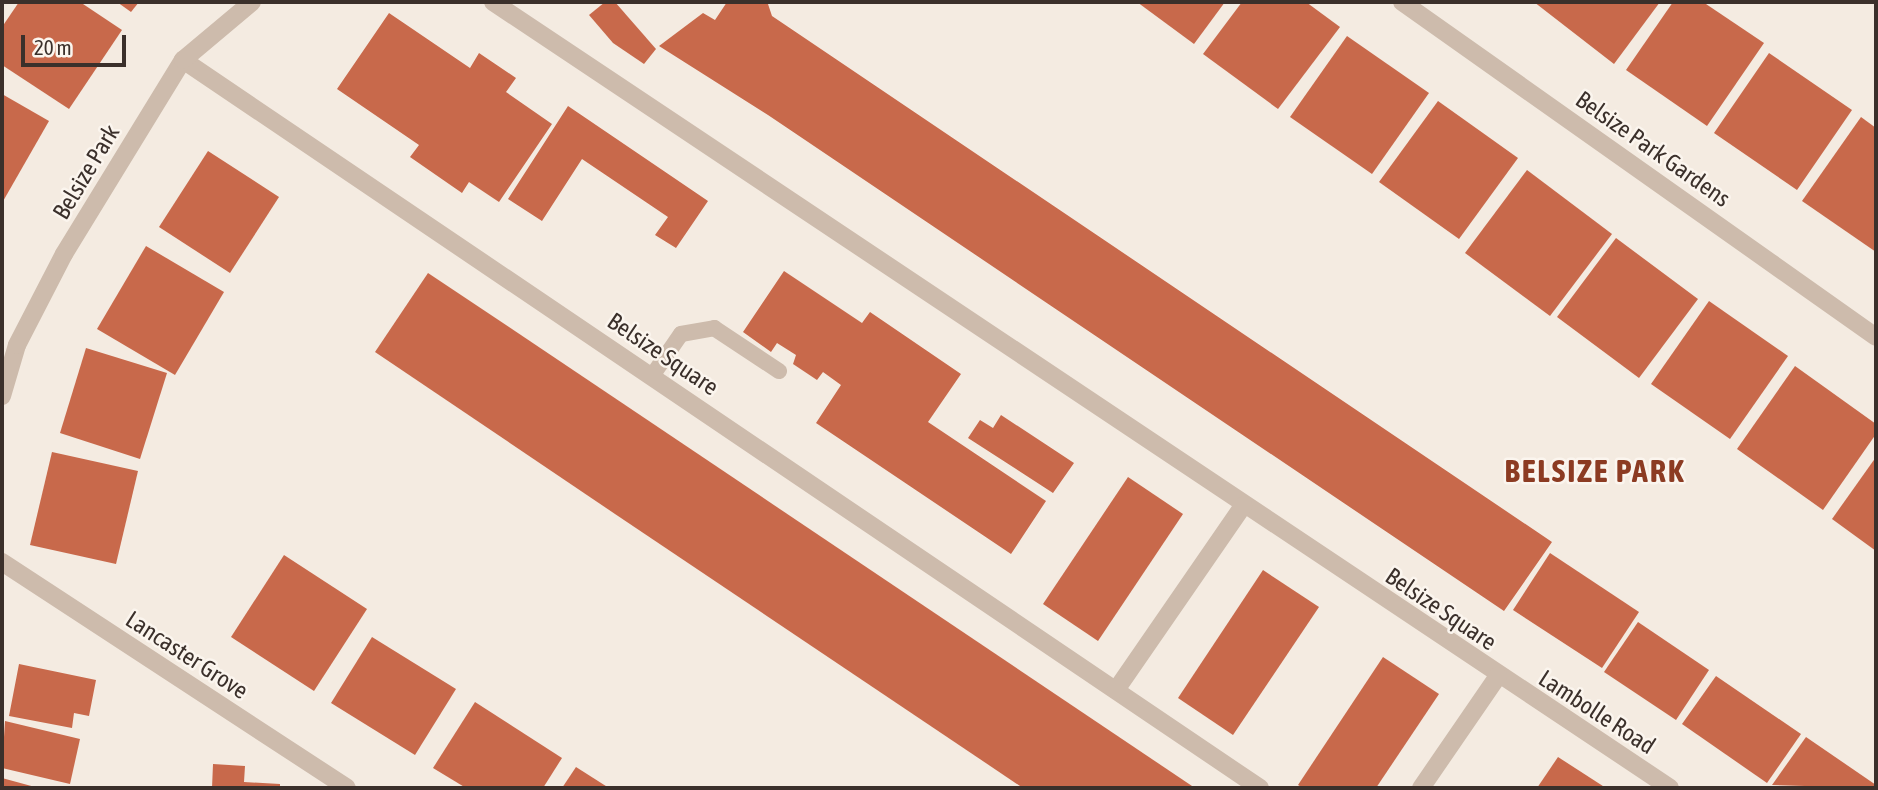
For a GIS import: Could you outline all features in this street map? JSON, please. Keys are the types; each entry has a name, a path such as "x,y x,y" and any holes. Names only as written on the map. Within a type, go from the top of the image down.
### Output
{"street":[{"name":"Belsize Park","path":"2,396 17,345 64,254 183,60 252,2"},
{"name":"Belsize Square","path":"493,2 1499,676 1421,788"},
{"name":"Belsize Park Gardens","path":"1402,2 1876,337"},
{"name":"Belsize Square","path":"183,60 1259,788"},
{"path":"1116,690 1244,506"},
{"name":"Lancaster Grove","path":"2,562 347,788"},
{"name":"Lambolle Road","path":"1499,676 1670,788"}],"lane":[{"path":"652,376 681,334 714,328 779,371"}],"building":[{"path":"19,2 80,2 122,30 69,109 2,65 2,27"},
{"path":"117,2 139,2 131,12"},
{"path":"605,2 615,2 656,49 644,64 613,43 589,15"},
{"path":"727,2 768,4 772,16 1552,542 1504,611 768,115 659,46 703,13 715,20"},
{"path":"1137,2 1225,2 1194,44"},
{"path":"1242,2 1306,2 1340,27 1278,109 1203,54"},
{"path":"1534,2 1660,2 1614,64"},
{"path":"1673,2 1703,2 1764,43 1707,126 1626,70"},
{"path":"389,13 470,68 479,53 516,78 506,92 552,124 499,202 469,182 462,193 410,157 419,145 337,89"},
{"path":"1347,36 1429,93 1372,174 1290,117"},
{"path":"1769,53 1852,110 1797,190 1714,133"},
{"path":"2,94 49,121 2,203"},
{"path":"1438,101 1518,158 1459,239 1379,182"},
{"path":"568,106 708,201 676,248 655,235 668,217 582,159 542,221 508,199"},
{"path":"1861,117 1876,128 1876,252 1802,201"},
{"path":"208,151 279,197 230,273 159,227"},
{"path":"1527,170 1612,234 1550,316 1465,253"},
{"path":"1616,238 1698,299 1639,378 1557,317"},
{"path":"146,246 224,292 175,375 97,329"},
{"path":"784,271 862,323 870,312 961,374 928,422 1046,501 1011,554 816,423 841,385 823,372 817,380 793,364 796,355 777,343 771,352 743,332"},
{"path":"428,273 1195,788 1023,788 375,352"},
{"path":"1709,301 1788,356 1730,439 1651,384"},
{"path":"86,348 167,373 140,459 60,433"},
{"path":"1795,366 1876,424 1876,434 1823,510 1737,449"},
{"path":"1001,415 1074,463 1053,493 968,438 980,420 993,428"},
{"path":"52,452 138,471 116,564 30,545"},
{"path":"1876,457 1876,551 1832,519"},
{"path":"1128,477 1183,514 1098,641 1043,604"},
{"path":"1550,553 1639,612 1602,668 1513,610"},
{"path":"284,555 367,609 314,691 231,637"},
{"path":"1263,570 1319,607 1233,735 1178,698"},
{"path":"1638,622 1709,670 1676,720 1604,672"},
{"path":"372,637 456,689 415,755 331,703"},
{"path":"1383,657 1439,694 1376,788 1303,788 1298,785"},
{"path":"19,664 96,680 89,716 74,713 72,728 9,716"},
{"path":"1716,676 1801,734 1767,783 1682,724"},
{"path":"475,702 562,758 543,788 466,788 433,768"},
{"path":"5,721 80,739 70,784 2,768"},
{"path":"1806,737 1876,785 1876,788 1772,785"},
{"path":"1558,757 1606,788 1537,788"},
{"path":"213,764 245,766 244,782 280,784 280,788 212,788"},
{"path":"576,767 609,788 562,788"},
{"path":"2,778 35,787 35,788 2,788"}],"district":[{"name":"BELSIZE PARK","path":"1595,471"}]}
